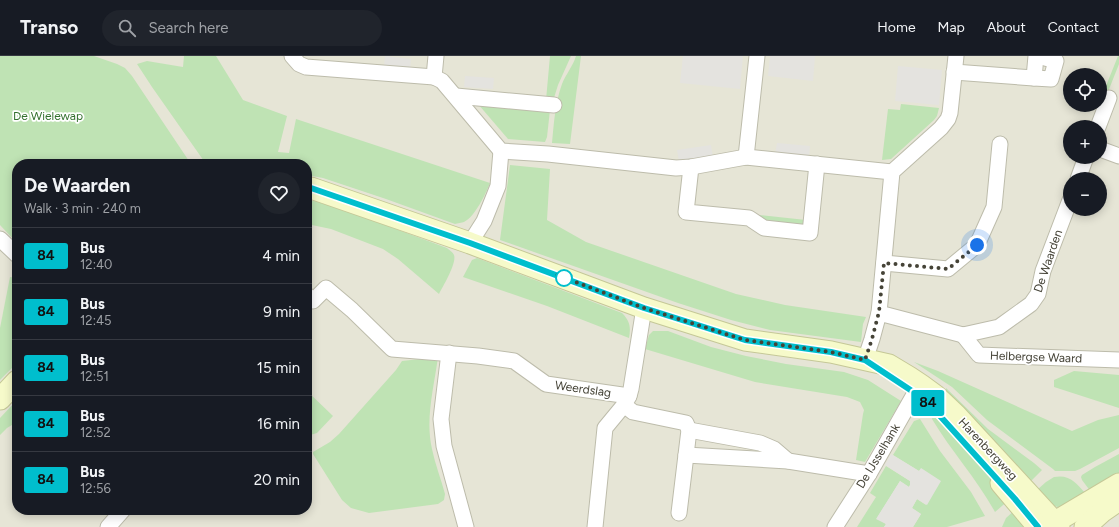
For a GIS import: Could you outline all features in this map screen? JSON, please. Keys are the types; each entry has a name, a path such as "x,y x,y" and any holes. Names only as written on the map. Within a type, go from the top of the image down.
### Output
{"street":[{"path":"292,56 299,64 306,67 434,77 442,81 501,152 498,186 484,221 470,243"},
{"path":"434,77 436,56"},
{"path":"746,157 757,56"},
{"path":"865,360 879,312 892,172 941,128 948,119 950,113 956,56"},
{"path":"954,72 1034,78 1051,79 1056,61 1037,56 1034,78"},
{"path":"456,96 554,105"},
{"path":"1101,120 1109,98"},
{"path":"884,263 948,269 977,245 994,207 1000,144"},
{"path":"501,152 548,154 676,168 691,167 746,157 892,172"},
{"path":"1107,152 1119,156"},
{"path":"691,167 686,212 749,218 764,228 810,233 817,164"},
{"name":"Harenbergweg","path":"312,189 470,243 644,308 745,340 831,352 865,360 918,389 931,406 1015,499 1051,526"},
{"name":"De Waarden","path":"879,312 963,335 999,327 1031,304 1038,294 1043,271 1064,216"},
{"path":"0,239 12,250"},
{"name":"Weerdslag","path":"312,301 313,302 326,288 392,349 449,353 514,361 546,384 626,400 633,412 686,423 689,430 760,442 774,449 788,461"},
{"name":"Weerdslag","path":"595,527 605,428 626,400 631,389 644,308"},
{"name":"Helbergse Waard","path":"963,335 979,356 1119,360"},
{"path":"449,353 441,419 444,446 466,527"},
{"path":"0,399 12,386"},
{"name":"De IJsselhank","path":"835,527 869,474 918,389"},
{"path":"679,513 689,430"},
{"path":"686,455 788,461 869,474"},
{"path":"1051,526 1119,484"},
{"path":"1085,527 1103,511 1119,500"},
{"path":"108,527 118,515"}],"shaded area":[{"path":"0,56 1119,56 1119,527 0,527"},
{"path":"385,56 411,59 410,70 384,67"},
{"path":"683,56 743,56 740,89 680,83"},
{"path":"770,56 815,56 813,81 768,76"},
{"path":"898,66 942,70 939,105 895,101"},
{"path":"465,76 494,78 493,89 464,87"},
{"path":"777,143 810,146 809,158 775,154"},
{"path":"711,145 713,157 679,161 677,150"},
{"path":"891,454 919,471 921,468 941,481 927,505 917,499 912,508 921,514 913,527 884,527 886,524 876,519 900,481 909,487 910,485 910,481 885,465"}],"green space":[{"name":"De Wielewap","path":"0,56 94,56 125,68 132,76 188,159 12,159 12,238 0,225"},
{"path":"184,56 216,56 243,100 287,116 278,152 289,153 296,119 490,183 480,204 472,215 464,222 455,224 386,199 323,178 312,176 312,159 202,159 137,64 147,61 183,67"},
{"path":"550,56 571,56 558,85 553,101 546,100"},
{"path":"576,56 581,56 570,144 552,143 558,98 564,80"},
{"path":"1119,56 1119,64 1107,94 1107,84"},
{"path":"478,104 550,110 547,137 545,142 508,139"},
{"path":"901,104 939,108 937,116 934,120 891,159 882,160 888,109 900,110"},
{"path":"510,165 550,169 547,220 586,242 736,294 785,305 866,317 863,324 861,342 770,330 731,320 678,303 500,240"},
{"path":"312,201 342,209 447,248 453,254 453,263 439,294 398,259 383,249 331,229 312,225"},
{"path":"759,215 806,220 804,225 768,224"},
{"path":"477,258 622,313 629,324 629,338 547,306 463,277 472,260"},
{"path":"10,277 12,277 12,368 0,380 0,328"},
{"path":"653,331 668,331 711,347 746,356 786,364 844,372 868,380 901,401 865,462 856,460 864,410 860,402 847,397 755,382 645,349 649,335"},
{"path":"438,357 429,426 433,455 445,494 444,500 438,504 369,513 351,508 342,500 313,452 330,442 339,434 396,370 402,361"},
{"path":"914,362 938,371 1072,431 1098,420 1119,415 1119,448 1075,471 1055,471 987,420 952,387"},
{"path":"1074,371 1119,375 1119,408 1054,387 1054,380"},
{"path":"946,388 988,429 1042,470 1028,484 945,393"},
{"path":"312,396 333,416 317,433 312,434"},
{"path":"12,405 12,425 0,435 0,418"},
{"path":"933,415 954,435 1010,499 995,512 980,488 939,431 932,419"},
{"path":"920,419 940,451 971,492 985,516 947,527 913,527 921,514 912,508 917,499 926,505 921,469 919,471 893,455 914,421"},
{"path":"1119,454 1119,474 1091,492 1082,480 1082,475"},
{"path":"886,466 910,481 910,485 909,487 900,481 877,518 886,524 884,527 857,527 876,497 870,493"},
{"path":"1060,476 1069,478 1086,494 1069,505 1060,507 1051,504 1037,490 1054,477"},
{"path":"1016,509 1028,527 1002,527 1006,518"}],"bus line":[{"name":"84","path":"312,188 470,243 644,308 745,340 831,352 865,360 915,393 931,406 1015,499 1038,527"}],"route":[{"path":"564,278 557,275 644,308 745,340 831,352 865,360 879,312 884,263 948,269 977,245"}]}
